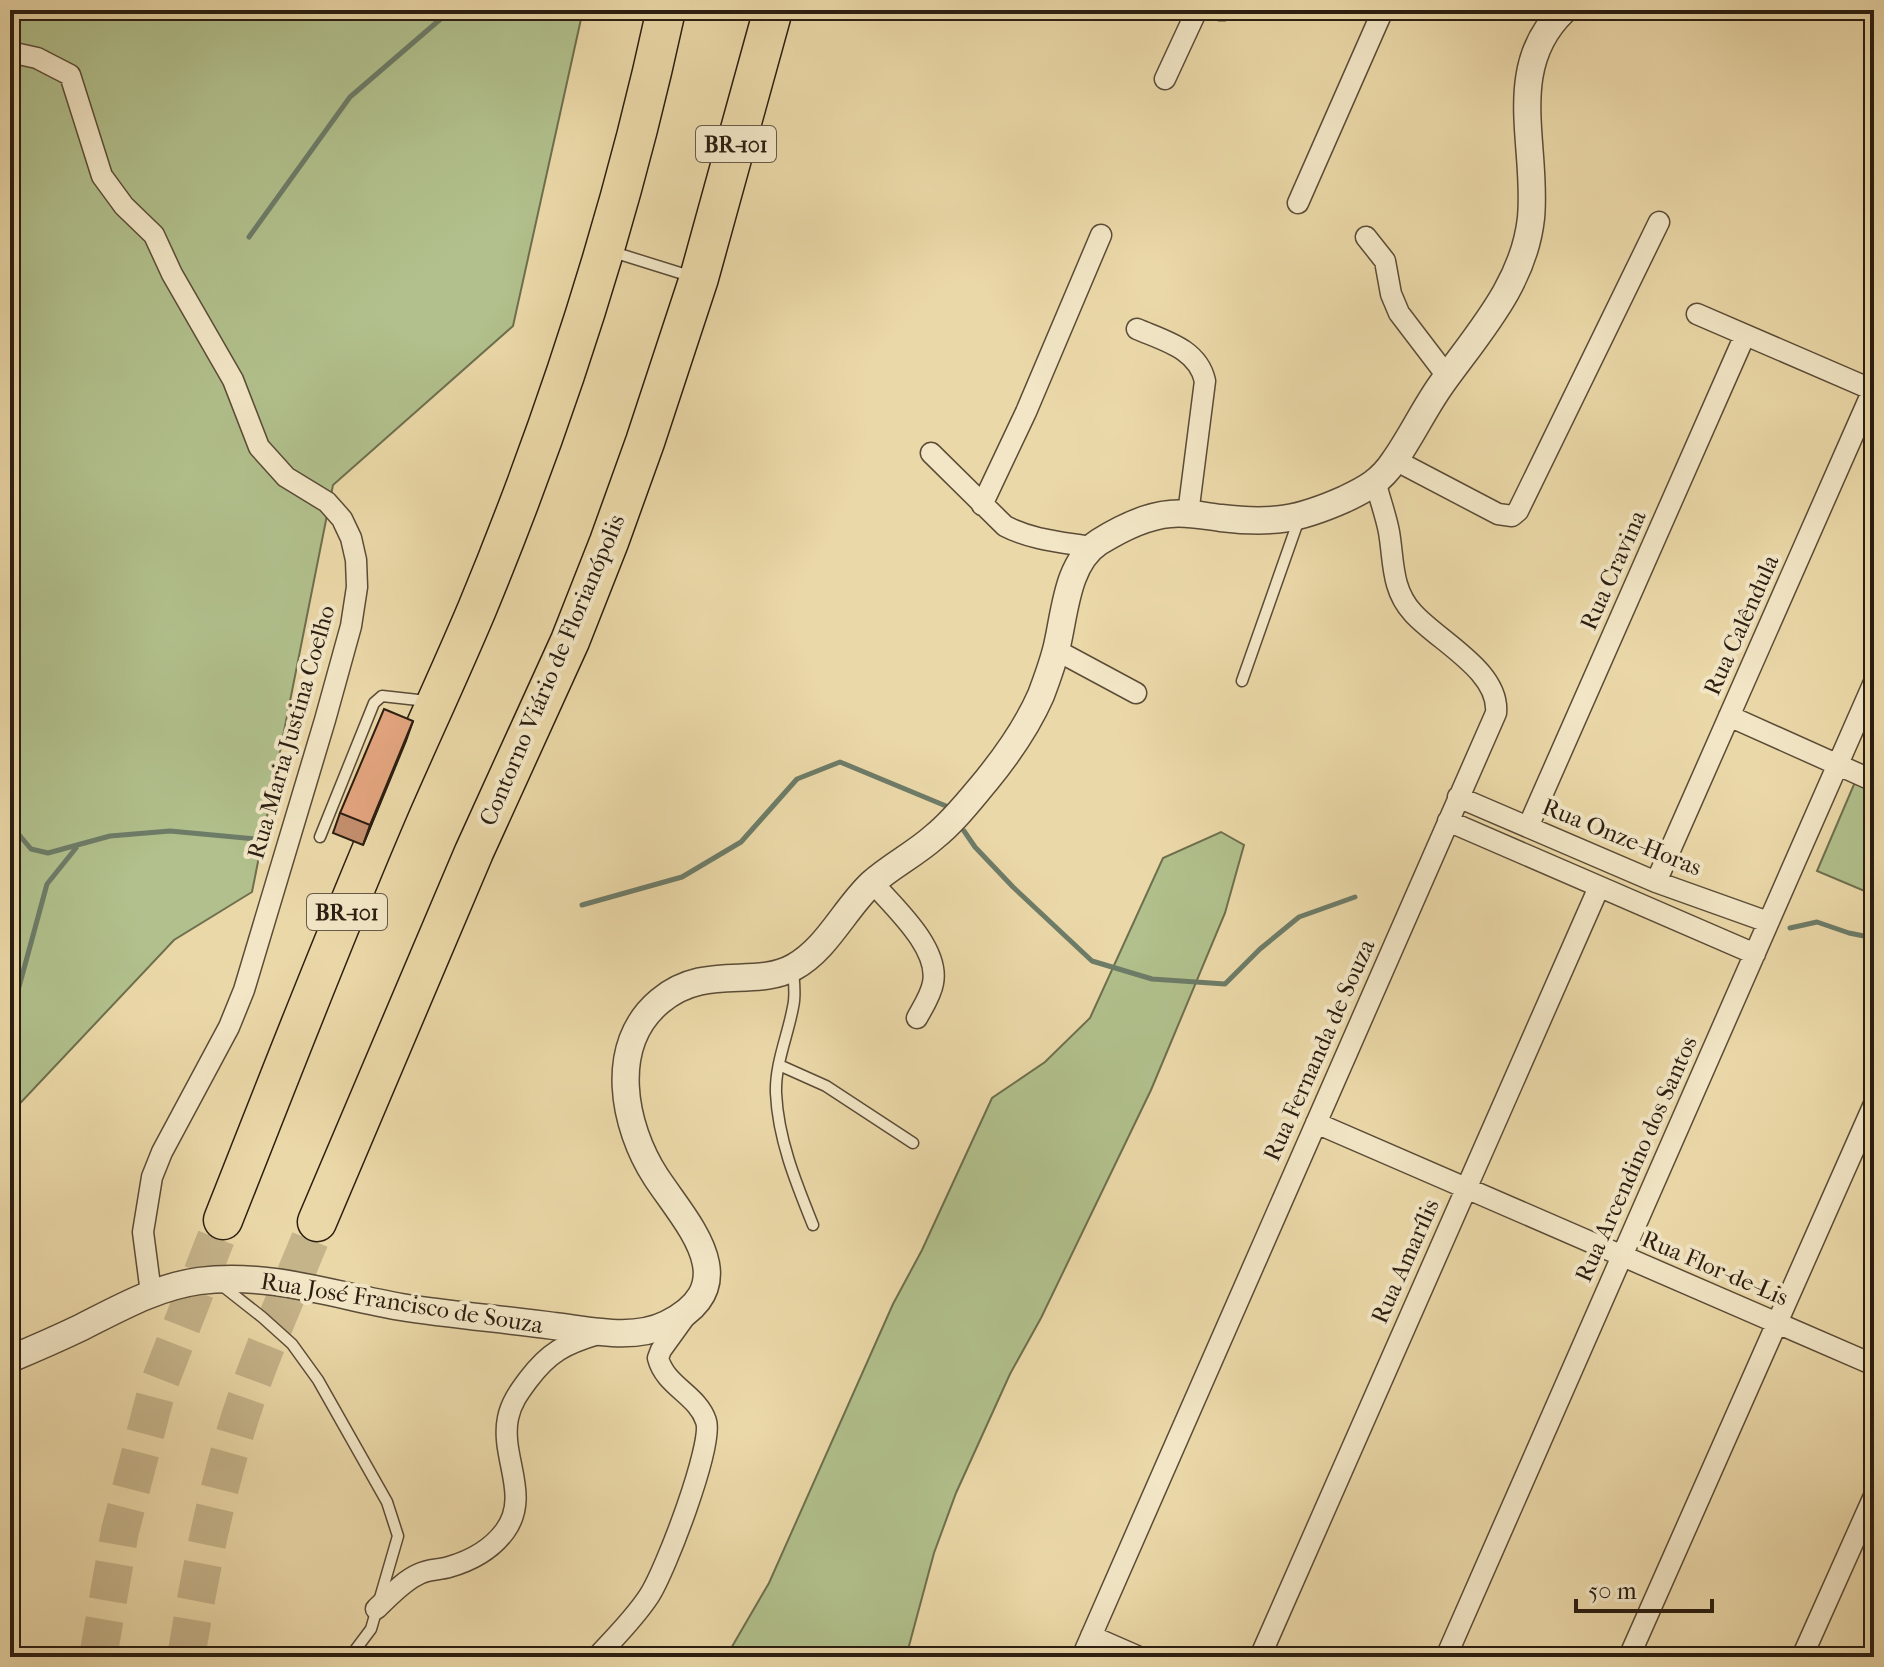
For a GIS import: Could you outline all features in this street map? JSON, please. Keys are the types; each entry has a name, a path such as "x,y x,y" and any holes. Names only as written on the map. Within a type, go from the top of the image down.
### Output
{"highway":[{"name":"BR-101","path":"223,1220 377,838 437,703 516,509 552,411 605,249 666,10"},
{"name":"Contorno Viário de Florianópolis","path":"317,1222 474,852 570,641 640,456 699,278 773,10"}],"street":[{"path":"1165,79 1197,10"},
{"path":"1298,203 1383,10"},
{"path":"597,1657 651,1594 668,1555 708,1435 706,1420 700,1410 664,1374 658,1358 701,1294 707,1270 703,1247 640,1148 625,1086 626,1063 632,1040 651,1010 679,989 719,977 766,975 793,968 808,956 873,883 948,826 987,780 1029,721 1056,650 1075,572 1091,547 1142,521 1173,513 1281,521 1299,517 1376,484 1395,460 1447,376 1474,344 1517,268 1531,221 1525,107 1527,85 1533,59 1555,18 1564,10"},
{"name":"Rua Maria Justina Coelho","path":"10,52 37,58 70,75 102,176 124,206 154,235 172,274 233,380 259,447 286,477 327,502 342,519 356,560 357,587 351,626 244,990 229,1027 162,1152 152,1177 143,1232 151,1293"},
{"path":"1395,460 1498,514 1512,516 1518,511 1659,222"},
{"path":"982,505 1026,412 1101,235"},
{"path":"1366,237 1385,261 1391,294 1399,313 1447,376"},
{"path":"1697,314 1873,390"},
{"path":"1137,329 1193,356 1202,368 1205,381 1188,514"},
{"name":"Rua Cravina","path":"1528,827 1745,335"},
{"name":"Rua Calêndula","path":"1656,882 1873,390"},
{"path":"931,453 1005,526 1042,540 1091,547"},
{"name":"Rua Fernanda de Souza","path":"1082,1657 1496,713 1497,701 1492,687 1480,672 1427,627 1402,599 1393,576 1389,532 1376,484"},
{"path":"1056,650 1136,693"},
{"name":"Rua Arcendino dos Santos","path":"1446,1657 1874,682"},
{"path":"1729,716 1874,781"},
{"name":"Rua Onze-Horas","path":"1458,797 1656,882 1768,922"},
{"path":"1448,821 1755,954"},
{"path":"873,883 910,924 934,967 933,984 917,1018"},
{"name":"Rua Amarílis","path":"1260,1657 1599,887"},
{"path":"1629,1657 1874,1104"},
{"name":"Rua Flor-de-Lis","path":"1316,1123 1874,1365"},
{"name":"Rua José Francisco de Souza","path":"10,1359 151,1293 198,1281 274,1281 403,1307 606,1332 641,1332 661,1328 690,1311"},
{"path":"376,1609 414,1576 472,1559 496,1542 507,1528 517,1498 506,1433 515,1397 539,1365 555,1351 570,1342 606,1332"},
{"path":"1802,1657 1874,1496"},
{"path":"1091,1636 1139,1657"}],"lane":[{"path":"605,249 699,278"},
{"path":"1242,681 1299,517"},
{"path":"320,837 374,703 382,696 394,695 437,703"},
{"path":"793,968 794,1005 779,1065 776,1092 784,1143 796,1185 813,1225"},
{"path":"779,1065 826,1086 913,1143"},
{"path":"217,1281 292,1344 318,1380 387,1502 398,1536 371,1629 350,1657"}],"green space":[{"path":"10,10 583,10 513,326 333,485 252,892 174,940 10,1114"},
{"path":"1855,782 1874,790 1874,895 1817,871"},
{"path":"1221,832 1244,845 1225,913 1151,1090 1041,1318 1010,1374 956,1493 934,1553 906,1657 726,1657 769,1583 893,1304 922,1250 992,1098 1045,1062 1090,1018 1163,858"}],"building":[{"path":"384,709 413,721 370,825 340,813"}],"waterway":[{"path":"249,237 350,97 451,10"},
{"path":"582,905 682,877 741,842 797,779 840,762 946,806"},
{"path":"10,824 31,849 48,853 110,836 170,831 256,839"},
{"path":"964,831 1013,887 1092,961 1152,979 1225,984 1260,949 1299,917 1355,897"},
{"path":"10,1020 47,884 76,848"},
{"path":"1790,928 1817,922 1874,938"}],"tunnel":[{"path":"98,1657 120,1531 157,1389 223,1220"},
{"path":"186,1657 212,1521 229,1454 250,1388 317,1222"}]}
